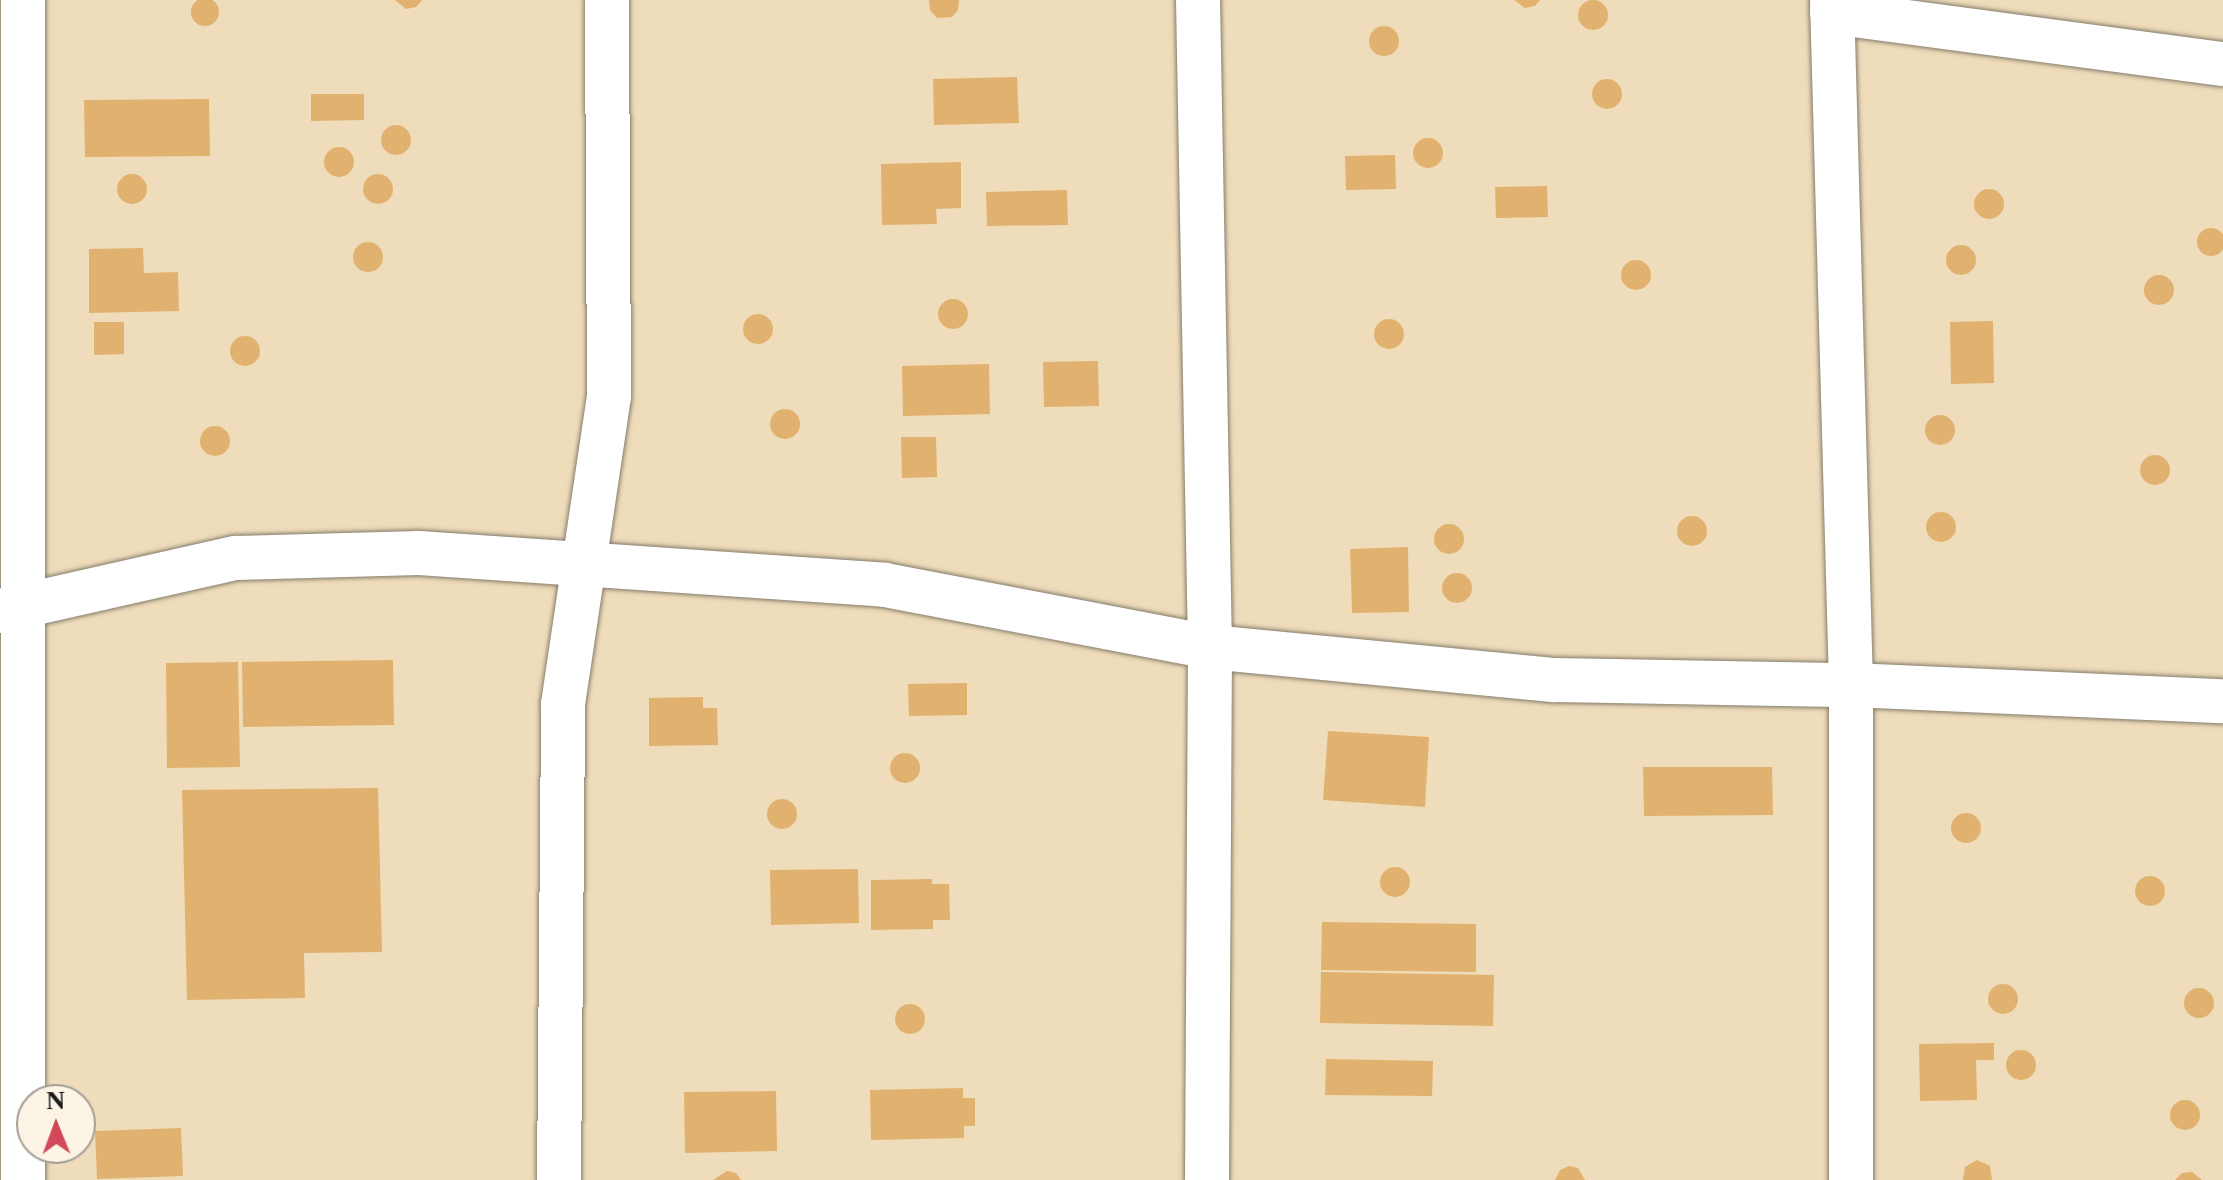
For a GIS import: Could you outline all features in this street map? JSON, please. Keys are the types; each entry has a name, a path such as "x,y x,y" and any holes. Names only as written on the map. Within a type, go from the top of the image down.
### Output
{"street":[{"path":"23,0 12,608 23,1180"},
{"path":"559,1180 563,704 609,397 607,0"},
{"path":"1198,0 1210,647 1207,1180"},
{"path":"1851,1180 1851,685 1832,6 2223,64"},
{"path":"12,608 236,558 419,553 885,585 1210,647 1555,680 1851,685 2223,701"}],"building":[{"path":"205,-2 215,2 219,12 215,22 205,26 195,22 191,12 195,2"},
{"path":"395,0 422,0 416,7 406,9"},
{"path":"929,0 959,0 958,10 952,17 937,18 930,10"},
{"path":"1514,0 1540,0 1535,6 1525,8"},
{"path":"1593,0 1604,4 1608,15 1604,26 1593,30 1582,26 1578,15 1582,4"},
{"path":"1384,26 1395,30 1399,41 1395,52 1384,56 1373,52 1369,41 1373,30"},
{"path":"1017,77 1019,123 934,125 933,79"},
{"path":"1607,79 1618,83 1622,94 1618,105 1607,109 1596,105 1592,94 1596,83"},
{"path":"311,94 364,94 364,120 311,121"},
{"path":"209,99 210,156 85,157 84,100"},
{"path":"396,125 407,129 411,140 407,151 396,155 385,151 381,140 385,129"},
{"path":"1428,138 1439,142 1443,153 1439,164 1428,168 1417,164 1413,153 1417,142"},
{"path":"339,147 350,151 354,162 350,173 339,177 328,173 324,162 328,151"},
{"path":"1395,155 1396,189 1346,190 1345,156"},
{"path":"961,162 961,208 936,209 937,224 882,225 881,164"},
{"path":"132,174 143,178 147,189 143,200 132,204 121,200 117,189 121,178"},
{"path":"378,174 389,178 393,189 389,200 378,204 367,200 363,189 367,178"},
{"path":"1547,186 1548,217 1496,218 1495,187"},
{"path":"1989,189 2000,193 2004,204 2000,215 1989,219 1978,215 1974,204 1978,193"},
{"path":"1067,190 1068,225 987,226 986,192"},
{"path":"2211,228 2221,232 2225,242 2221,252 2211,256 2201,252 2197,242 2201,232"},
{"path":"368,242 379,246 383,257 379,268 368,272 357,268 353,257 357,246"},
{"path":"1961,245 1972,249 1976,260 1972,271 1961,275 1950,271 1946,260 1950,249"},
{"path":"143,248 144,273 178,272 179,311 89,313 89,249"},
{"path":"1636,260 1647,264 1651,275 1647,286 1636,290 1625,286 1621,275 1625,264"},
{"path":"2159,275 2170,279 2174,290 2170,301 2159,305 2148,301 2144,290 2148,279"},
{"path":"953,299 964,303 968,314 964,325 953,329 942,325 938,314 942,303"},
{"path":"758,314 769,318 773,329 769,340 758,344 747,340 743,329 747,318"},
{"path":"1389,319 1400,323 1404,334 1400,345 1389,349 1378,345 1374,334 1378,323"},
{"path":"1993,321 1994,383 1951,384 1950,322"},
{"path":"94,322 124,322 124,354 94,355"},
{"path":"245,336 256,340 260,351 256,362 245,366 234,362 230,351 234,340"},
{"path":"1098,361 1099,406 1044,407 1043,362"},
{"path":"989,364 990,414 903,416 902,366"},
{"path":"785,409 796,413 800,424 796,435 785,439 774,435 770,424 774,413"},
{"path":"1940,415 1951,419 1955,430 1951,441 1940,445 1929,441 1925,430 1929,419"},
{"path":"215,426 226,430 230,441 226,452 215,456 204,452 200,441 204,430"},
{"path":"901,437 936,437 937,477 902,478"},
{"path":"2155,455 2166,459 2170,470 2166,481 2155,485 2144,481 2140,470 2144,459"},
{"path":"1941,512 1952,516 1956,527 1952,538 1941,542 1930,538 1926,527 1930,516"},
{"path":"1692,516 1703,520 1707,531 1703,542 1692,546 1681,542 1677,531 1681,520"},
{"path":"1449,524 1460,528 1464,539 1460,550 1449,554 1438,550 1434,539 1438,528"},
{"path":"1408,547 1409,612 1352,613 1350,549"},
{"path":"1457,573 1468,577 1472,588 1468,599 1457,603 1446,599 1442,588 1446,577"},
{"path":"393,660 394,725 243,727 242,662"},
{"path":"238,662 240,767 167,768 166,663"},
{"path":"967,683 967,715 909,716 908,684"},
{"path":"703,697 703,708 717,708 718,745 649,746 649,698"},
{"path":"1328,731 1429,737 1425,807 1323,800"},
{"path":"905,753 916,757 920,768 916,779 905,783 894,779 890,768 894,757"},
{"path":"1643,767 1772,767 1773,815 1644,816"},
{"path":"378,788 382,952 304,953 305,998 187,1000 182,790"},
{"path":"782,799 793,803 797,814 793,825 782,829 771,825 767,814 771,803"},
{"path":"1966,813 1977,817 1981,828 1977,839 1966,843 1955,839 1951,828 1955,817"},
{"path":"1395,867 1406,871 1410,882 1406,893 1395,897 1384,893 1380,882 1384,871"},
{"path":"858,869 859,923 771,925 770,870"},
{"path":"2150,876 2161,880 2165,891 2161,902 2150,906 2139,902 2135,891 2139,880"},
{"path":"932,879 932,884 949,884 950,920 933,920 933,929 871,930 871,880"},
{"path":"1322,922 1476,924 1476,972 1321,970"},
{"path":"1321,972 1494,975 1493,1026 1320,1023"},
{"path":"2003,984 2014,988 2018,999 2014,1010 2003,1014 1992,1010 1988,999 1992,988"},
{"path":"2199,988 2210,992 2214,1003 2210,1014 2199,1018 2188,1014 2184,1003 2188,992"},
{"path":"910,1004 921,1008 925,1019 921,1030 910,1034 899,1030 895,1019 899,1008"},
{"path":"1994,1043 1994,1060 1976,1060 1977,1100 1920,1101 1919,1044"},
{"path":"2021,1050 2032,1054 2036,1065 2032,1076 2021,1080 2010,1076 2006,1065 2010,1054"},
{"path":"1326,1059 1433,1061 1432,1096 1325,1095"},
{"path":"963,1088 963,1098 975,1098 975,1126 964,1126 964,1138 871,1140 870,1090"},
{"path":"776,1091 777,1151 685,1153 684,1092"},
{"path":"2185,1100 2196,1104 2200,1115 2196,1126 2185,1130 2174,1126 2170,1115 2174,1104"},
{"path":"181,1128 183,1176 97,1179 96,1131"},
{"path":"1977,1160 1990,1166 1992,1180 1963,1180 1965,1167"},
{"path":"1569,1166 1578,1168 1585,1180 1555,1180 1560,1170"},
{"path":"727,1171 736,1173 741,1180 713,1180"},
{"path":"2192,1172 2202,1180 2175,1180 2182,1173"}]}
